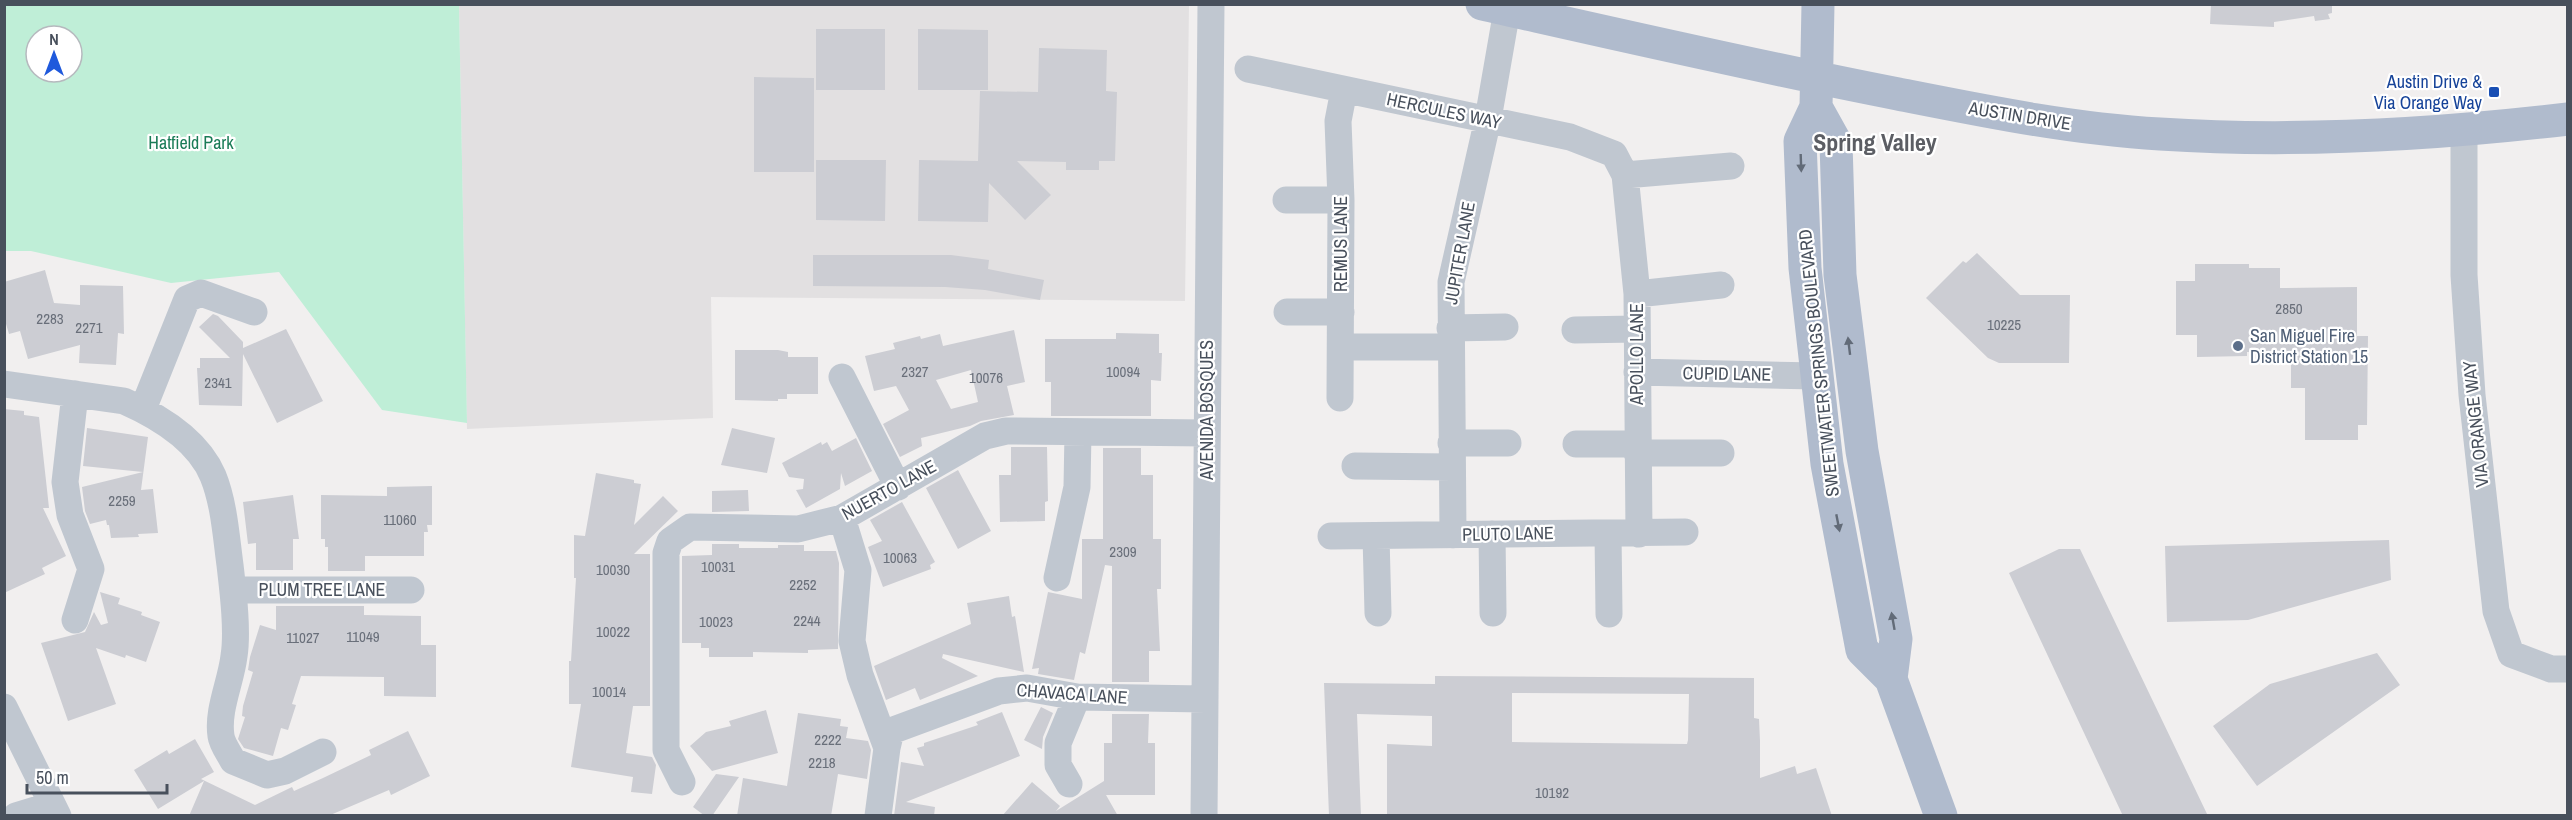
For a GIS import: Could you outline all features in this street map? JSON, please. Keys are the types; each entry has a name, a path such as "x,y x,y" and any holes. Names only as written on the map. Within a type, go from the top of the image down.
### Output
{"main road":[{"name":"SWEETWATER SPRINGS BOULEVARD","path":"1818,4 1816,93 1800,141 1805,268 1827,464 1862,650 1891,679 1941,816"},
{"name":"AUSTIN DRIVE","path":"1494,7 1816,93 2158,134 2316,139 2464,131 2568,119"},
{"name":"SWEETWATER SPRINGS BOULEVARD","path":"1816,93 1836,143 1840,275 1862,452 1896,639 1891,679"},
{"path":"1817,376 1832,376 1838,389 1842,424 1862,452"}],"street":[{"name":"AVENIDA BOSQUES","path":"1204,816 1211,4"},
{"name":"JUPITER LANE","path":"1453,535 1451,282 1488,119 1494,7"},
{"name":"HERCULES WAY","path":"1248,69 1570,137 1614,154 1625,175"},
{"name":"REMUS LANE","path":"1340,398 1341,200 1338,121 1344,90"},
{"name":"VIA ORANGE WAY","path":"2464,131 2464,276 2471,372 2496,611 2511,654 2551,669 2568,669"},
{"path":"1625,175 1731,166"},
{"name":"APOLLO LANE","path":"1625,175 1637,294 1639,534"},
{"path":"1286,200 1341,200"},
{"path":"1637,294 1721,285"},
{"path":"143,409 187,299 201,293 254,312"},
{"path":"1287,312 1341,312"},
{"path":"1341,347 1450,338 1505,327"},
{"path":"1575,330 1637,329"},
{"name":"CUPID LANE","path":"1637,372 1817,376"},
{"path":"842,377 898,487"},
{"path":"4,384 124,401 143,409 173,428 201,456 213,475 223,511 233,590 235,654 221,717 221,738 233,761 267,775 285,771 323,752"},
{"path":"75,394 64,482 70,515 91,569 75,620"},
{"name":"NUERTO LANE","path":"682,782 666,750 666,553 670,541 690,527 798,530 842,518 985,436 1006,431 1207,433"},
{"path":"1057,578 1077,487 1078,432"},
{"path":"1355,466 1451,455 1508,443"},
{"path":"1576,444 1721,453"},
{"path":"842,518 858,570 852,641 860,675 887,748 878,816"},
{"name":"PLUTO LANE","path":"1331,536 1685,532"},
{"path":"1608,533 1609,614"},
{"path":"1492,534 1493,614"},
{"path":"1376,536 1378,612"},
{"name":"PLUM TREE LANE","path":"233,590 411,590"},
{"name":"CHAVACA LANE","path":"887,748 891,731 999,691 1027,688 1077,697 1205,699"},
{"path":"1069,784 1058,765 1058,743 1077,697"},
{"path":"4,707 55,810 16,816"}],"shaded area":[{"path":"459,5 1189,5 1185,301 711,297 713,418 467,429"}],"green space":[{"name":"Hatfield Park","path":"4,5 459,5 467,423 382,410 279,272 171,283 31,251 5,251"}],"building":[{"path":"2211,4 2332,4 2332,13 2328,14 2330,19 2315,21 2314,16 2274,22 2274,27 2210,24"},
{"path":"816,29 885,29 885,90 816,90"},
{"path":"918,29 988,30 988,90 918,90"},
{"path":"1039,48 1107,50 1106,91 1117,92 1115,161 1099,161 1099,170 1066,170 1066,162 1017,161 1051,195 1025,220 989,183 988,222 918,221 919,160 978,161 980,91 1038,92"},
{"path":"754,77 814,78 814,172 754,172"},
{"path":"816,160 886,160 885,221 816,220"},
{"path":"1977,253 2020,295 2070,295 2069,363 1999,363 1988,358 1926,298 1963,261 1966,263"},
{"path":"813,255 951,255 989,260 988,269 1044,280 1040,300 985,290 945,287 813,286"},
{"name":"San Miguel Fire District Station 15","path":"2195,264 2249,264 2249,268 2280,268 2280,288 2357,287 2357,336 2368,336 2367,425 2358,425 2358,440 2305,440 2305,388 2291,388 2291,352 2247,352 2247,356 2197,357 2197,335 2176,335 2176,281 2195,281"},
{"path":"45,270 54,303 80,305 80,285 123,286 124,334 118,333 116,365 79,363 80,345 28,359 20,331 9,334 4,317 4,282"},
{"path":"213,314 218,316 243,342 243,348 286,329 323,401 277,423 243,354 242,406 199,405 197,368 200,368 200,358 230,358 199,327"},
{"path":"1014,330 1025,382 1007,386 1014,415 981,421 970,426 921,438 922,446 900,457 883,424 909,410 896,386 874,391 865,356 895,349 893,343 920,336 921,339 940,334 943,346","holes":["971,370 978,402 951,409 936,380"]},
{"path":"1116,333 1159,334 1159,353 1162,353 1161,381 1151,380 1151,416 1051,416 1051,382 1045,382 1045,339 1116,339"},
{"path":"735,350 778,350 788,352 788,357 818,357 818,394 787,394 787,399 778,399 778,401 735,400"},
{"path":"4,409 24,411 24,415 39,417 49,508 43,508 66,556 42,568 45,574 4,593"},
{"path":"87,428 148,437 141,490 153,489 158,533 138,534 139,537 111,538 106,520 90,524 85,511 82,487 143,472 83,466"},
{"path":"732,428 775,438 767,473 721,465"},
{"path":"856,438 872,471 845,486 841,473 840,489 806,508 796,490 803,489 804,479 789,477 782,463 821,442 822,445 827,442 832,451"},
{"path":"1011,447 1047,447 1048,501 1045,502 1045,521 1000,522 999,475 1011,475"},
{"path":"1103,448 1141,448 1141,475 1153,475 1153,539 1161,539 1161,589 1157,589 1160,651 1149,651 1149,682 1112,682 1112,566 1105,565 1085,654 1080,652 1074,680 1038,674 1039,668 1032,669 1048,592 1082,599 1082,539 1103,539"},
{"path":"958,470 991,531 958,549 926,488"},
{"path":"596,473 634,480 634,483 641,484 634,525 663,496 678,511 634,554 650,554 650,706 633,706 626,753 652,757 656,765 652,794 631,792 633,777 571,767 581,704 569,704 569,661 571,661 576,578 574,578 574,535 585,536"},
{"path":"432,486 432,525 427,525 428,532 424,532 424,556 365,556 365,571 328,571 328,547 325,547 325,539 321,539 321,495 387,496 387,487"},
{"path":"748,490 749,511 712,512 712,491"},
{"path":"293,495 299,539 293,539 293,570 256,570 256,543 248,544 243,502"},
{"path":"902,502 935,562 930,565 931,569 883,587 868,547 882,541 870,520"},
{"path":"2389,540 2391,580 2248,620 2167,622 2165,546"},
{"path":"712,544 739,544 739,548 804,545 804,551 836,551 839,563 838,649 808,650 808,653 753,652 753,657 709,657 709,648 701,648 701,643 682,643 682,556 712,555"},
{"path":"2059,549 2080,549 2208,816 2123,816 2009,573"},
{"path":"100,592 120,598 118,604 142,612 141,615 160,622 146,662 126,655 125,658 96,648 116,704 68,721 41,643 85,632 94,612 101,625 108,623"},
{"path":"1009,596 1012,617 1015,616 1024,672 943,654 942,658 978,676 920,700 915,688 886,700 874,666 971,624 967,603"},
{"path":"276,606 364,606 364,615 421,616 421,645 436,645 436,697 384,696 384,677 301,676 292,704 296,705 288,730 281,728 273,756 244,748 238,739 245,717 242,716 243,706 253,672 248,670 250,657 260,625 276,630"},
{"path":"2377,653 2400,685 2257,786 2213,726 2270,684"},
{"path":"1435,676 1754,678 1754,718 1759,719 1760,778 1795,766 1797,774 1816,768 1832,816 1387,816 1387,744 1432,746 1432,716 1357,714 1361,816 1329,816 1324,683 1435,684","holes":["1512,693 1689,694 1687,744 1512,742"]},
{"path":"1041,707 1053,713 1043,737 1042,749 1024,740"},
{"path":"766,710 778,753 712,771 690,746 706,732 731,726 729,721"},
{"path":"1002,712 1020,756 906,802 935,807 934,816 894,816 901,762 924,766 917,748 924,746 924,743 978,725 976,722"},
{"path":"798,713 841,719 840,726 848,727 846,738 868,741 871,750 867,779 838,774 831,816 737,816 743,778 787,786"},
{"path":"1112,714 1149,714 1148,743 1155,743 1155,795 1106,795 1118,816 1002,816 1032,782 1060,806 1056,811 1104,781 1104,743 1112,743"},
{"path":"408,731 430,776 391,795 389,790 328,816 189,816 204,781 158,809 134,770 167,750 169,754 195,739 214,772 201,779 255,805 292,787 294,791 371,755 369,750"},
{"path":"716,774 739,777 712,816 705,816 693,807"}],"place":[{"name":"Austin Drive & Via Orange Way","path":"2494,92"},
{"name":"San Miguel Fire District Station 15","path":"2238,346"}],"district":[{"name":"Spring Valley","path":"1875,143"}]}
